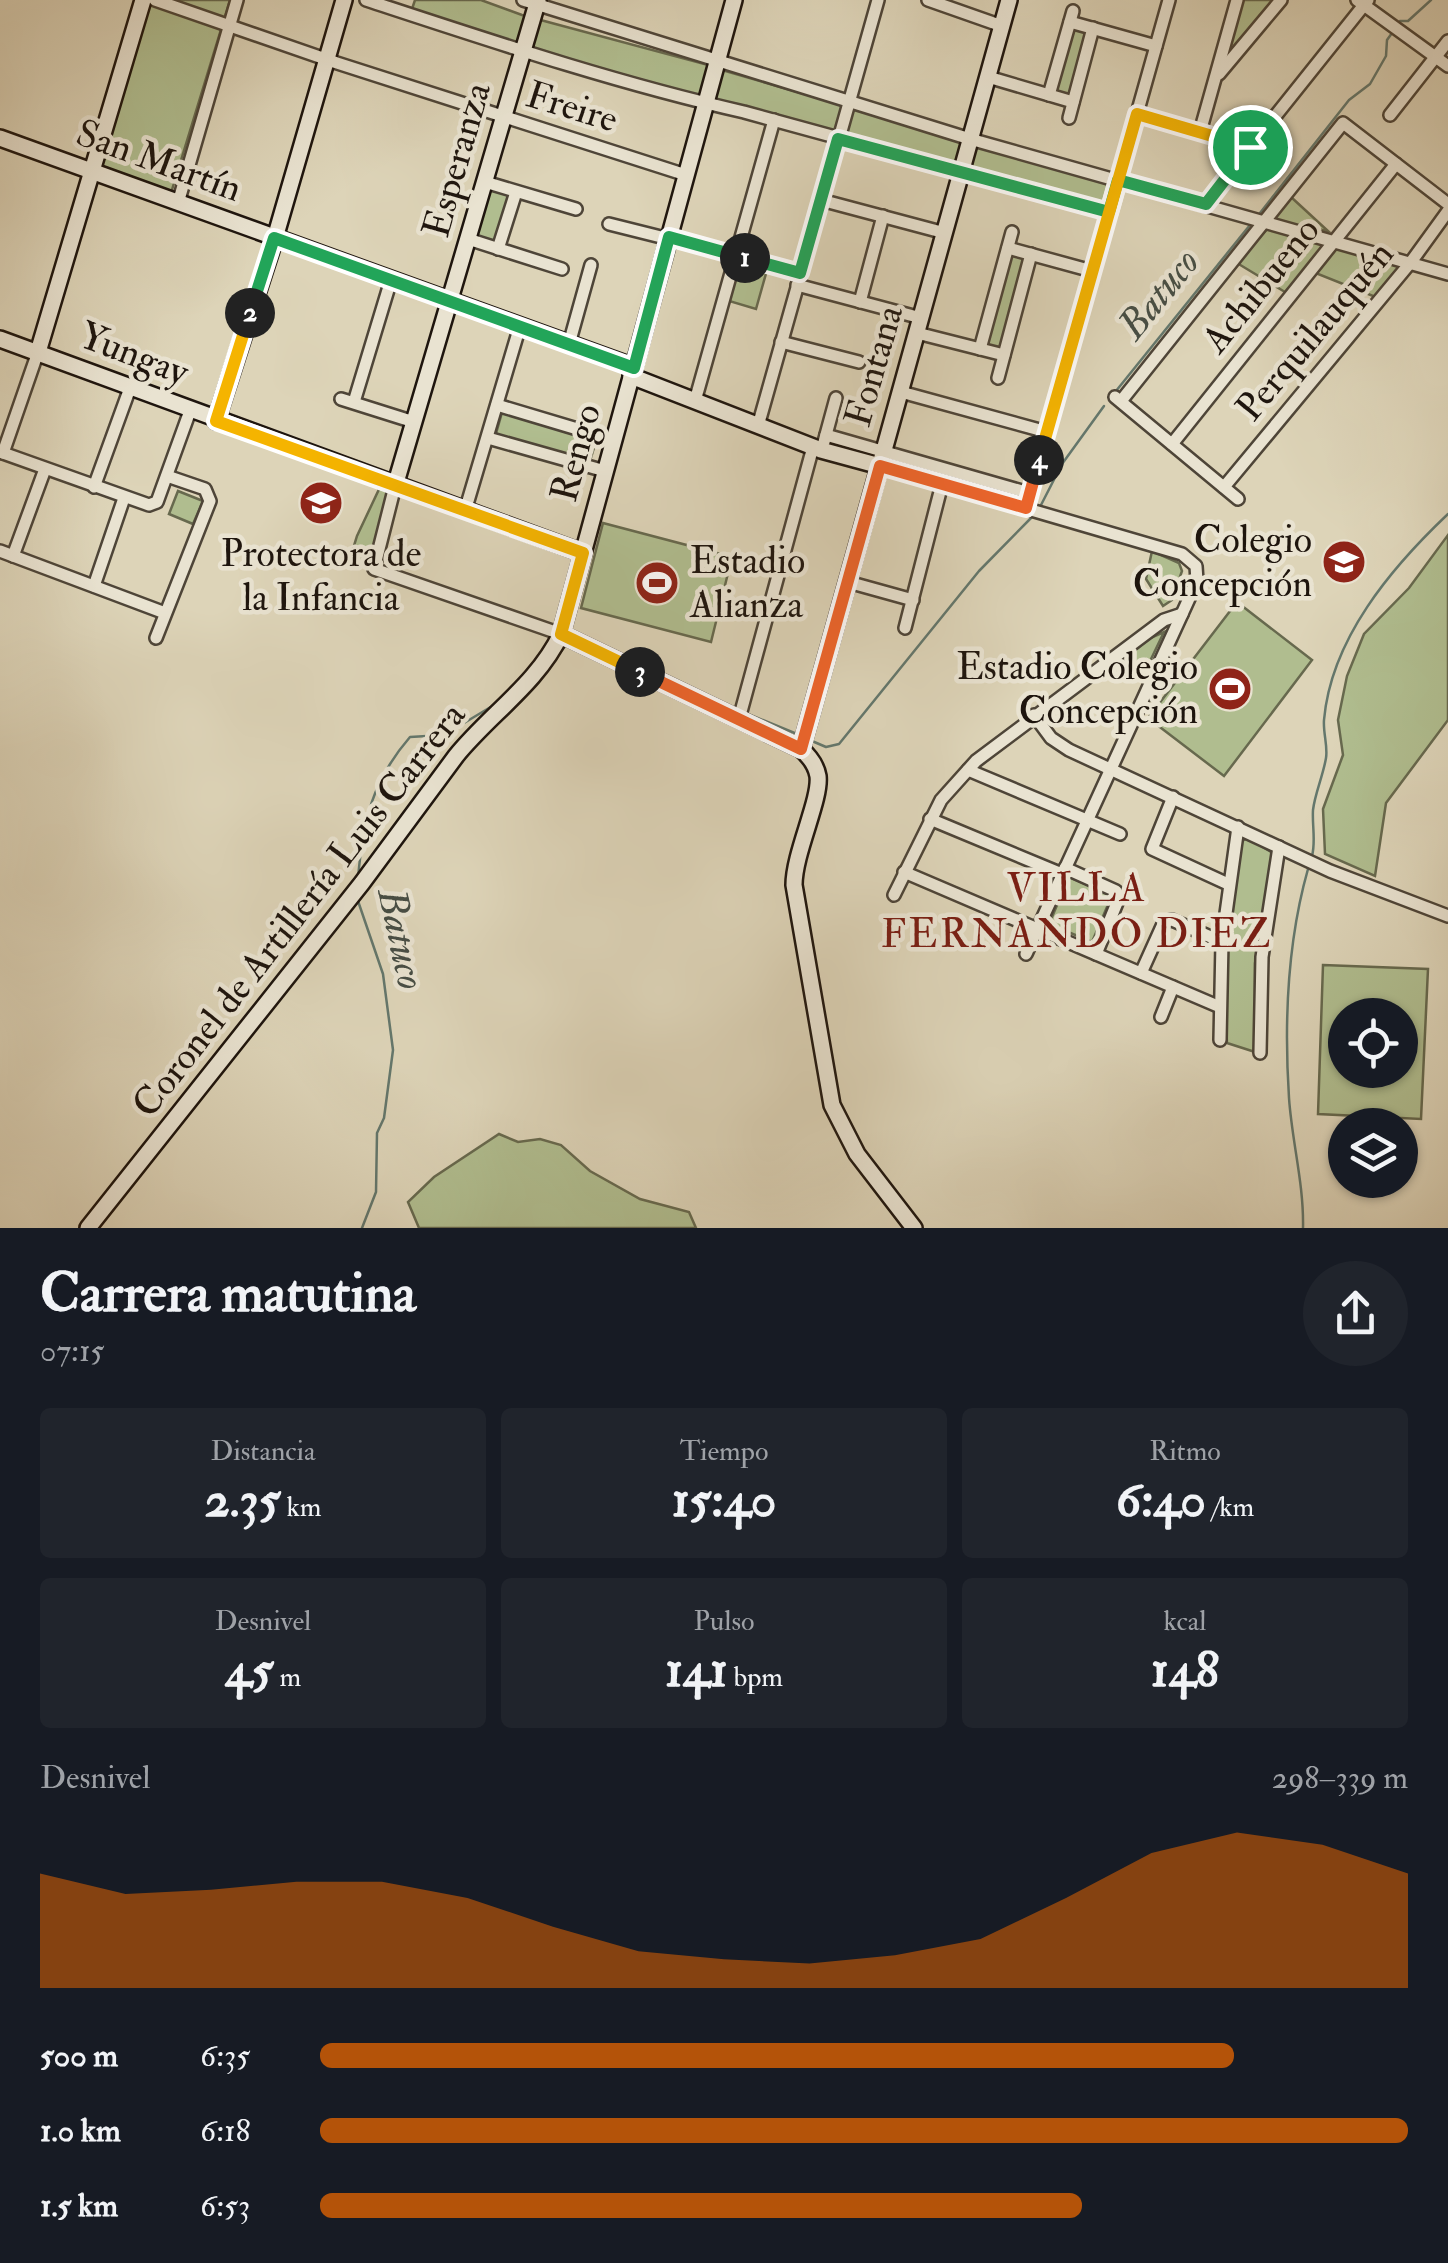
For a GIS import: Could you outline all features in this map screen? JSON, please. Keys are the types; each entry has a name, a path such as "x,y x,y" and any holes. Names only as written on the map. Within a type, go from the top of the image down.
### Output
{"main road":[{"path":"38,352 143,0"},
{"path":"216,421 344,0"},
{"name":"Rengo","path":"561,634 734,0"},
{"name":"Fontana","path":"801,749 1009,0"},
{"name":"Esperanza","path":"394,486 523,52 533,2"},
{"name":"San Martín","path":"0,138 570,344 758,426 882,459"},
{"name":"Yungay","path":"0,339 583,553"},
{"path":"561,634 801,749 811,759 818,780 796,862 794,885 828,1092 850,1143 914,1228"},
{"name":"Coronel de Artillería Luis Carrera","path":"88,1228 357,889 456,756 535,675 561,634"}],"street":[{"name":"Freire","path":"155,0 326,60 686,174"},
{"path":"178,202 237,0"},
{"path":"366,0 523,52 705,104 1109,212"},
{"path":"758,426 878,0"},
{"path":"928,0 1002,26"},
{"path":"1026,508 1169,0"},
{"path":"1200,132 1237,0"},
{"path":"1215,78 1280,0"},
{"path":"533,2 717,63 970,139 1448,274"},
{"path":"1206,204 1363,2 1448,66"},
{"path":"1050,95 1071,16 1093,28 1156,46"},
{"path":"1068,118 1093,28"},
{"path":"1390,115 1448,41"},
{"path":"988,78 1073,102"},
{"path":"1137,114 1250,147"},
{"path":"695,401 774,120"},
{"path":"1238,499 1118,399 1344,123 1448,208"},
{"name":"Achibueno","path":"1172,444 1396,164"},
{"path":"484,182 576,209"},
{"name":"Esperanza","path":"498,249 516,192"},
{"path":"821,200 945,232"},
{"name":"Perquilauquén","path":"1224,487 1412,262 1448,208"},
{"path":"860,302 883,216"},
{"path":"609,224 736,256 1004,355"},
{"path":"980,349 1012,232"},
{"path":"468,239 562,268"},
{"path":"1008,248 1092,271"},
{"path":"998,378 1031,254"},
{"path":"570,344 590,265"},
{"path":"391,280 348,401 414,422"},
{"path":"465,512 520,326"},
{"path":"781,342 859,362"},
{"path":"38,352 2,452 149,505 157,502 190,410"},
{"path":"94,486 130,388"},
{"path":"901,392 1047,432"},
{"path":"739,719 836,398"},
{"path":"497,405 614,440"},
{"path":"488,438 605,471"},
{"name":"San Martín","path":"882,459 942,484 1182,554 1193,562 1198,576 1182,614"},
{"name":"San Martín","path":"882,459 1030,494"},
{"path":"13,556 45,468"},
{"path":"156,638 210,500 204,489 167,476"},
{"path":"905,628 942,484"},
{"name":"Esperanza","path":"394,486 374,569 561,634"},
{"path":"94,586 124,498"},
{"path":"0,551 165,613"},
{"path":"848,582 913,600"},
{"path":"894,895 941,800 968,770 1164,620 1182,614"},
{"path":"1026,954 1182,614"},
{"path":"1034,716 1056,743 1110,770 1310,861 1448,916"},
{"path":"968,770 1120,834"},
{"path":"1173,797 1152,850 1228,884"},
{"path":"930,819 1116,891 1118,898 1096,954"},
{"path":"1220,1040 1222,942 1238,826"},
{"path":"1260,1053 1263,942 1279,847"},
{"path":"904,872 1220,1007"},
{"path":"1142,973 1164,922 1172,920 1222,942"},
{"path":"1160,1017 1174,987"}],"green space":[{"path":"151,0 230,0 171,193 101,168"},
{"path":"415,0 481,0 522,15 712,66 702,97 514,44 412,9"},
{"path":"1240,0 1272,0 1273,4 1220,69"},
{"path":"1072,25 1089,31 1071,97 1053,92"},
{"path":"722,70 1110,183 1103,207 713,100"},
{"path":"486,184 514,193 497,246 470,238"},
{"path":"1291,197 1328,231 1272,221"},
{"path":"1269,227 1331,242 1285,292 1237,263"},
{"path":"1336,245 1403,264 1378,298 1313,272"},
{"path":"1009,250 1028,255 1002,351 984,346"},
{"path":"739,262 767,270 756,309 729,301"},
{"path":"503,409 597,438 589,464 495,437"},
{"path":"828,439 1025,495 1023,503 825,448"},
{"path":"381,485 392,488 372,569 349,562"},
{"path":"178,491 203,501 193,524 169,514"},
{"name":"Estadio Alianza","path":"603,523 732,557 711,642 581,608"},
{"path":"1448,535 1448,720 1386,803 1375,876 1325,854 1323,809 1343,755 1338,720 1347,676 1364,634 1409,588"},
{"path":"1152,551 1179,563 1182,571 1172,600 1163,606 1146,579"},
{"name":"Estadio Colegio Concepción","path":"1237,602 1312,660 1224,776 1148,718"},
{"path":"1164,632 1141,680 1124,660 1148,639"},
{"path":"1248,838 1271,852 1272,857 1255,963 1255,1052 1227,1043 1226,1018 1233,896 1240,847"},
{"path":"1069,877 1107,893 1110,900 1092,942 1049,924"},
{"path":"1323,965 1428,969 1421,1119 1418,1108 1328,1108 1328,1114 1318,1114"},
{"path":"499,1134 518,1142 540,1139 561,1145 590,1171 640,1199 689,1212 696,1228 419,1228 408,1202 434,1177"}],"waterway":[{"name":"Batuco","path":"1400,21 1408,21 1431,0"},
{"name":"Batuco","path":"1260,213 1349,100 1370,84 1386,56 1387,40 1392,33"},
{"name":"Batuco","path":"1116,391 1250,225"},
{"name":"Batuco","path":"1041,505 1062,464 1104,406"},
{"path":"1312,856 1313,810 1325,765 1324,720 1338,661 1367,607 1448,514"},
{"name":"Batuco","path":"812,741 826,747 839,744 979,571 1032,517"},
{"name":"Batuco","path":"555,659 566,645"},
{"name":"Batuco","path":"708,696 734,708"},
{"name":"Batuco","path":"358,878 372,803 397,753 410,737 444,735 494,705"},
{"name":"Batuco","path":"748,714 797,734"},
{"path":"1303,1228 1289,1098 1287,1011 1295,925 1308,869"},
{"name":"Batuco","path":"358,901 383,974 393,1050 384,1118 377,1133 376,1192 362,1228"}],"place":[{"name":"Protectora de la Infancia","path":"321,503"},
{"name":"Colegio Concepción","path":"1344,562"},
{"name":"Estadio Alianza","path":"657,583"},
{"name":"Estadio Colegio Concepción","path":"1230,689"}],"district":[{"name":"VILLA FERNANDO DIEZ","path":"1077,911"}],"route":[{"path":"1250,147 1137,114 1118,180 1109,212 1057,396 1026,508 880,466 801,749 561,634 583,553 216,421 274,238 634,368 669,237 800,273 838,139 1109,212 1118,180 1206,204 1250,147"}]}
